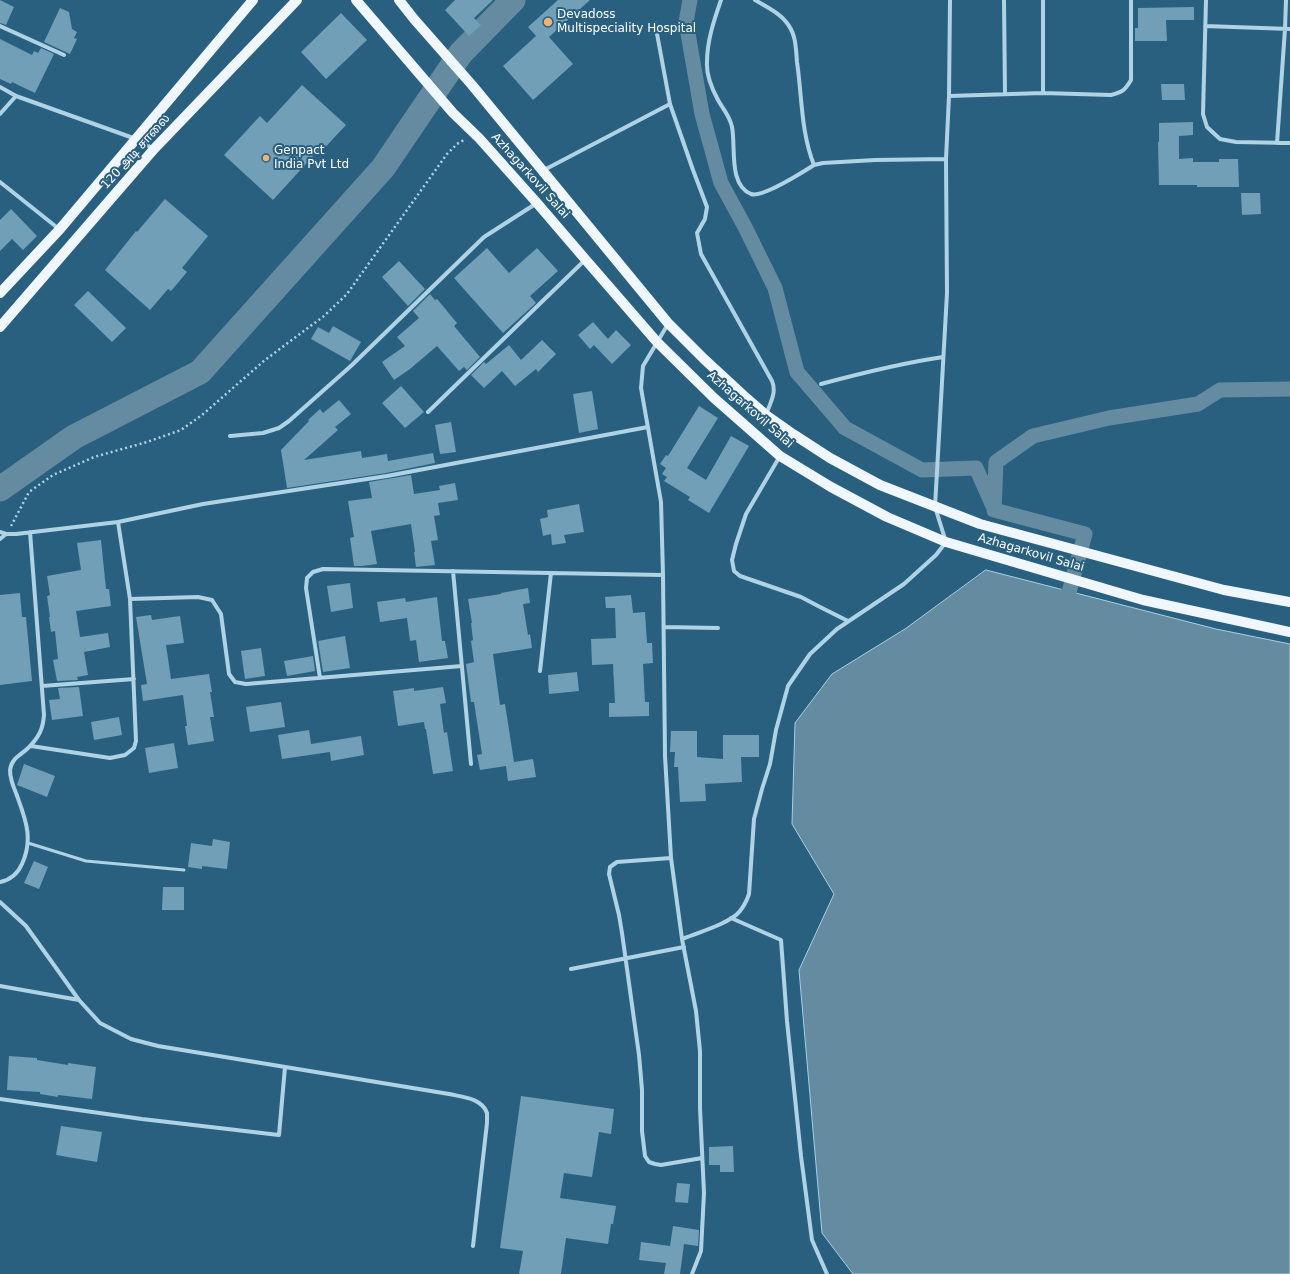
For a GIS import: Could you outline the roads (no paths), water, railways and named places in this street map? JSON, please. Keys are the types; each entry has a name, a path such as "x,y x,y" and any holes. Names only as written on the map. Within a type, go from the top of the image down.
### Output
{"main road":[{"name":"120 அடி சாலை","path":"0,293 60,229 253,0"},
{"name":"120 அடி சாலை","path":"0,327 154,149 297,0"},
{"name":"Azhagarkovil Salai","path":"356,0 453,113 479,138 537,203 657,342 714,398 780,456 831,487 888,517 946,542 1143,600 1290,632"},
{"name":"Azhagarkovil Salai","path":"401,1 414,19 472,85 668,323 743,395 766,415 793,434 830,458 880,485 980,524 1224,590 1290,602"}],"street":[{"path":"721,0 712,28 707,62 709,78 718,100 729,117 732,126 734,166 743,189 752,195 760,194 772,189 814,165 875,160 946,159"},
{"path":"755,0 777,13 789,26 794,38 807,144 814,165"},
{"path":"682,939 731,918 740,912 750,894 754,819 770,764 776,730 788,686 810,654 837,629 904,584 936,555 946,542 935,506 947,293 946,159 949,96 950,0"},
{"path":"1004,0 1005,94"},
{"path":"1043,0 1043,93"},
{"path":"949,96 1043,93 1111,95 1120,93 1126,89 1131,80 1131,0"},
{"path":"1206,0 1203,114 1207,127 1220,139 1236,142 1290,143"},
{"path":"1277,143 1288,29 1286,0"},
{"path":"655,23 670,104 707,207 705,219 697,233 697,240 702,254 766,369 774,387 775,393 766,415"},
{"path":"0,26 64,55"},
{"path":"1205,26 1288,29"},
{"path":"0,87 16,96 136,139 154,149"},
{"path":"0,114 16,96"},
{"path":"543,171 670,104"},
{"path":"0,182 60,229"},
{"path":"230,436 263,433 279,428 289,421 352,365 484,237 537,203"},
{"path":"428,412 585,260"},
{"path":"668,323 643,366 641,388 660,502 663,575 665,756 671,858 682,939 696,1011 700,1051 704,1193 701,1250 692,1274"},
{"path":"821,384 908,362 943,357"},
{"path":"0,532 6,534 30,532 118,522 203,504 387,476 648,427"},
{"path":"780,456 746,514 732,560 734,570 740,576 801,597 848,621"},
{"path":"31,746 110,758 125,755 134,748 136,741 130,599 118,522"},
{"path":"0,882 6,881 19,871 28,843 26,821 11,780 10,769 14,759 31,746 43,728 44,715 30,532"},
{"path":"0,539 6,534"},
{"path":"320,678 306,588 307,578 313,572 323,569 663,575"},
{"path":"453,571 471,764"},
{"path":"540,671 551,573"},
{"path":"130,599 198,597 212,600 221,614 228,674 235,682 246,684 462,666"},
{"path":"664,627 718,628"},
{"path":"42,686 134,679"},
{"path":"671,858 617,862 610,867 609,874 619,915 639,1055 642,1090 642,1130 644,1156 649,1162 662,1165 702,1158"},
{"path":"0,902 26,926 79,1000 100,1023 131,1039 158,1046 284,1068 471,1098 482,1104 487,1113 487,1123 473,1246"},
{"path":"731,918 781,940 787,1021 801,1156 812,1240 827,1274"},
{"path":"571,969 684,947"},
{"path":"0,986 79,1000"},
{"path":"0,1099 142,1119 279,1135 284,1068"}],"lane":[{"path":"28,843 86,861 184,870"}],"water":[{"path":"986,570 1216,629 1290,644 1290,1274 853,1274 822,1233 799,970 834,894 792,824 795,723 832,674 905,629"}],"waterway":[{"path":"0,489 74,437 200,372 383,168 461,53 513,0"},
{"path":"690,0 686,22 702,114 721,183 745,227 775,288 797,372 845,428 922,470 976,468 993,506"},
{"path":"1055,606 1069,592 1085,534 994,510 996,462 1033,436 1109,418 1198,404 1220,390 1290,389"}],"place":[{"name":"Devadoss Multispeciality Hospital","path":"548,22"},
{"name":"Genpact India Pvt Ltd","path":"266,158"}]}
